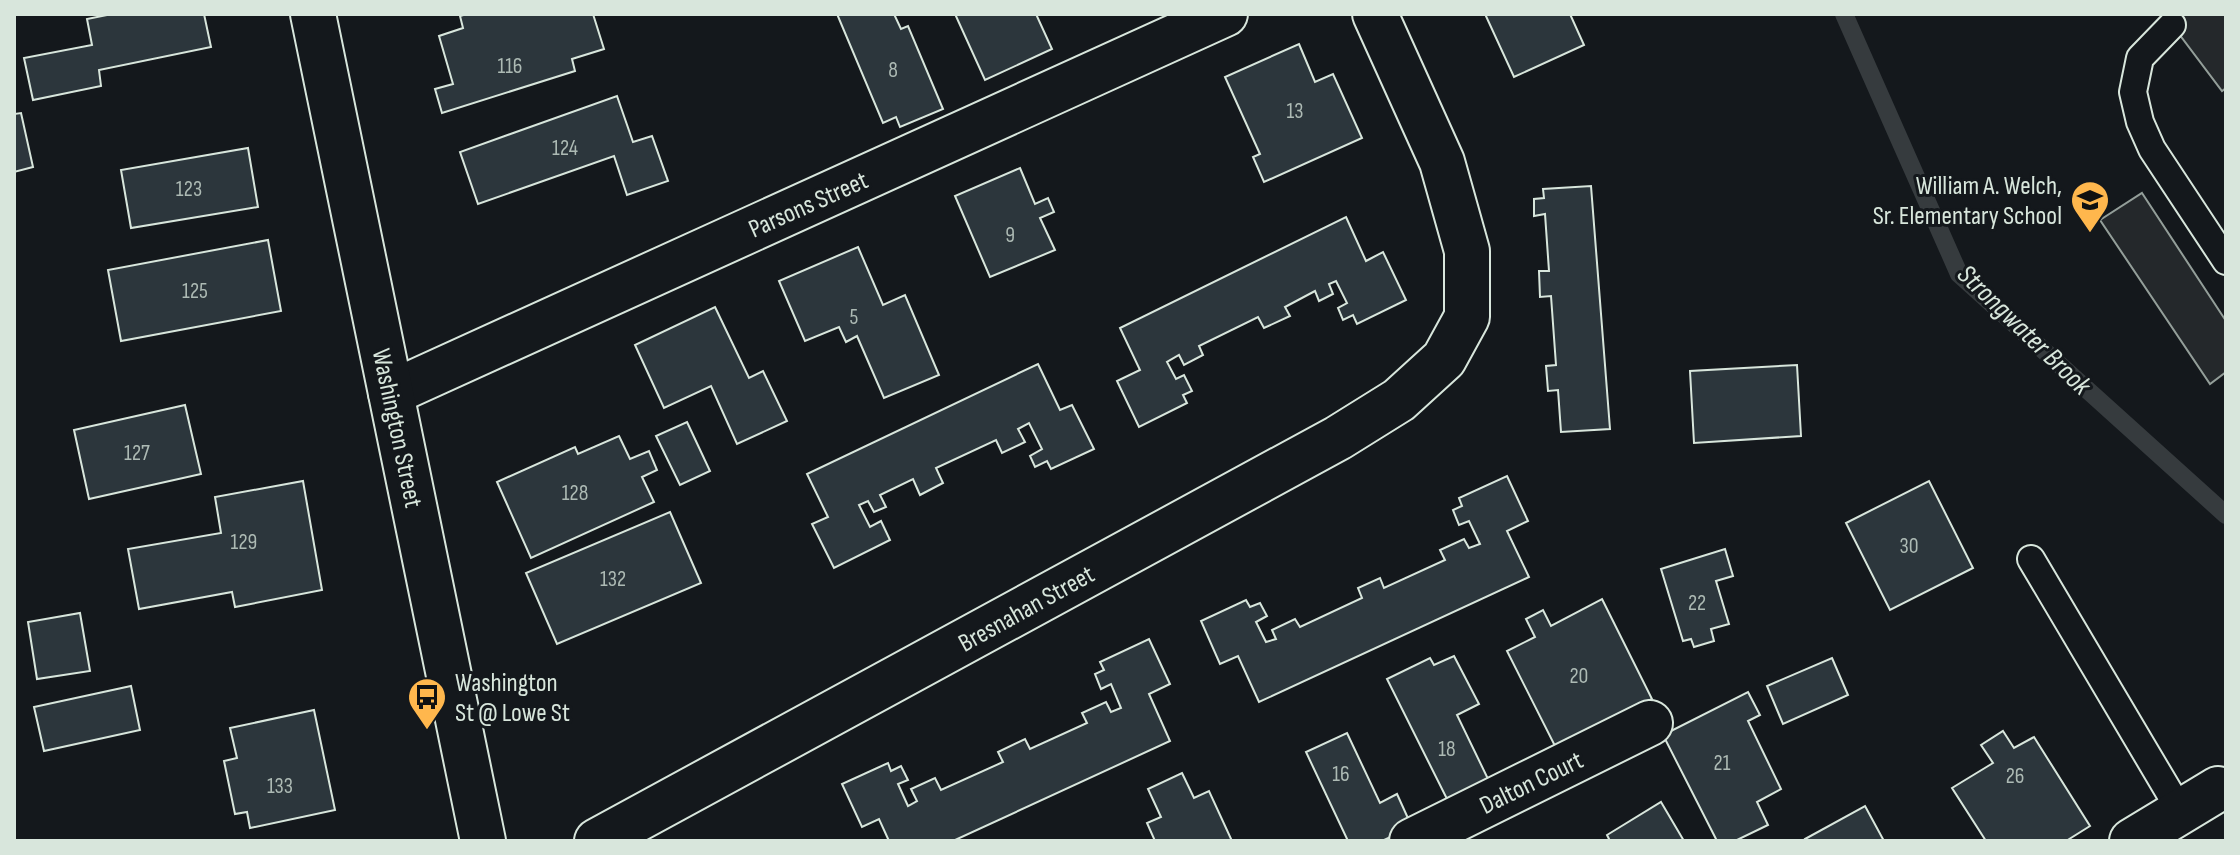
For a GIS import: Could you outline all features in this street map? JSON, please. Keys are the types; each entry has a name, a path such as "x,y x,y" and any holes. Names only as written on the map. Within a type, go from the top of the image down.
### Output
{"street":[{"name":"Washington Street","path":"313,14 483,841"},
{"name":"Parsons Street","path":"391,393 1225,14"},
{"name":"Bresnahan Street","path":"597,841 1338,438 1399,400 1444,359 1467,317 1467,251 1442,162 1375,14"},
{"name":"Dalton Court","path":"1412,841 1650,723"},
{"path":"2132,841 2190,826 2218,789"}],"lane":[{"path":"2172,25 2140,58 2133,92 2140,122 2152,149 2226,261"},
{"path":"2031,559 2190,826"}],"shaded area":[{"path":"2164,14 2226,14 2226,88 2222,91"},
{"path":"2142,193 2226,321 2226,372 2210,384 2100,220"}],"building":[{"path":"112,14 204,14 211,47 99,70 101,86 33,100 24,58 92,45 87,19"},
{"path":"593,14 604,49 572,59 575,71 442,113 435,89 453,84 439,36 463,28 460,16"},
{"path":"837,14 894,14 901,29 908,26 943,109 900,127 896,117 883,123"},
{"path":"955,14 1036,14 1052,49 985,80"},
{"path":"1485,14 1570,14 1584,45 1514,77"},
{"path":"1299,44 1315,82 1333,74 1362,138 1264,182 1253,157 1260,154 1225,77"},
{"path":"617,96 633,142 652,136 668,181 627,195 614,156 478,204 460,152"},
{"path":"21,113 33,167 14,172 14,114"},
{"path":"248,148 258,207 131,228 121,170"},
{"path":"1020,168 1035,204 1048,198 1054,212 1040,218 1055,250 990,277 955,196"},
{"path":"1591,186 1610,429 1561,432 1558,390 1548,391 1546,366 1556,365 1551,296 1540,297 1539,271 1549,271 1545,214 1534,216 1534,199 1544,198 1543,189"},
{"path":"1346,217 1366,261 1383,252 1406,300 1357,324 1353,315 1343,320 1338,308 1347,303 1336,281 1329,284 1333,294 1319,301 1315,291 1285,307 1290,316 1264,328 1258,317 1199,346 1203,355 1184,365 1179,355 1167,362 1176,379 1184,375 1192,391 1183,395 1187,403 1139,427 1117,381 1140,370 1120,328"},
{"path":"268,240 281,311 121,341 108,270"},
{"path":"858,247 883,305 905,295 939,375 884,398 857,336 846,342 839,327 805,341 779,281"},
{"path":"715,307 749,378 763,371 787,421 737,444 711,386 664,408 635,345"},
{"path":"1038,364 1060,410 1072,405 1094,449 1051,469 1047,461 1035,467 1030,456 1042,449 1029,423 1018,429 1025,442 1002,453 996,440 936,468 943,483 920,495 913,479 880,495 886,507 874,512 868,501 859,505 870,527 881,521 890,540 834,568 812,524 828,517 807,474"},
{"path":"1797,365 1801,436 1694,443 1690,371"},
{"path":"185,405 201,474 89,499 74,430"},
{"path":"687,422 710,471 680,485 656,436"},
{"path":"619,436 630,459 649,451 657,470 642,477 654,502 531,558 497,482 575,447 578,454"},
{"path":"1507,476 1528,521 1507,531 1529,577 1259,702 1238,656 1220,664 1201,621 1246,600 1250,607 1260,603 1267,616 1256,622 1266,642 1276,639 1272,630 1295,619 1300,627 1362,598 1358,588 1380,578 1384,588 1445,560 1440,550 1464,539 1469,548 1480,544 1469,521 1459,525 1453,510 1462,506 1459,498"},
{"path":"303,481 322,590 235,607 232,592 139,609 128,549 221,533 215,497"},
{"path":"1929,481 1973,568 1890,610 1846,523"},
{"path":"670,512 701,583 557,644 526,573"},
{"path":"1725,549 1733,576 1716,581 1729,624 1711,629 1714,641 1694,647 1691,639 1683,641 1661,569"},
{"path":"1602,599 1652,699 1556,748 1507,651 1535,637 1526,619 1543,610 1551,626"},
{"path":"80,613 90,671 37,679 28,622"},
{"path":"1149,639 1170,684 1149,694 1170,741 953,841 889,841 879,819 862,827 842,784 888,763 891,771 901,766 908,780 898,784 908,806 917,801 911,789 935,778 941,790 1003,762 998,752 1025,739 1030,749 1087,723 1082,713 1106,702 1111,712 1121,708 1111,684 1101,689 1095,674 1104,670 1100,662"},
{"path":"1454,656 1479,704 1457,715 1489,781 1448,801 1387,679 1430,658 1434,665"},
{"path":"1832,658 1848,695 1783,724 1767,686"},
{"path":"131,686 140,730 44,751 34,707"},
{"path":"1748,692 1760,715 1748,721 1781,789 1757,802 1768,825 1735,841 1717,841 1663,735"},
{"path":"314,710 335,810 250,828 247,812 235,814 224,761 237,758 230,728"},
{"path":"2003,731 2014,748 2034,737 2090,826 2066,841 1986,841 1952,788 1993,763 1981,745"},
{"path":"1347,733 1380,803 1397,794 1412,827 1382,841 1348,841 1306,752"},
{"path":"1182,773 1194,798 1209,791 1232,841 1155,841 1147,823 1161,817 1148,789"},
{"path":"1661,802 1684,841 1610,841 1607,835"},
{"path":"1865,806 1884,841 1806,841 1805,839"}],"waterway":[{"name":"Strongwater Brook","path":"1844,14 1959,274 2226,515"}],"place":[{"name":"William A. Welch, Sr. Elementary School","path":"2090,234"},
{"name":"Washington St @ Lowe St","path":"427,731"}]}
